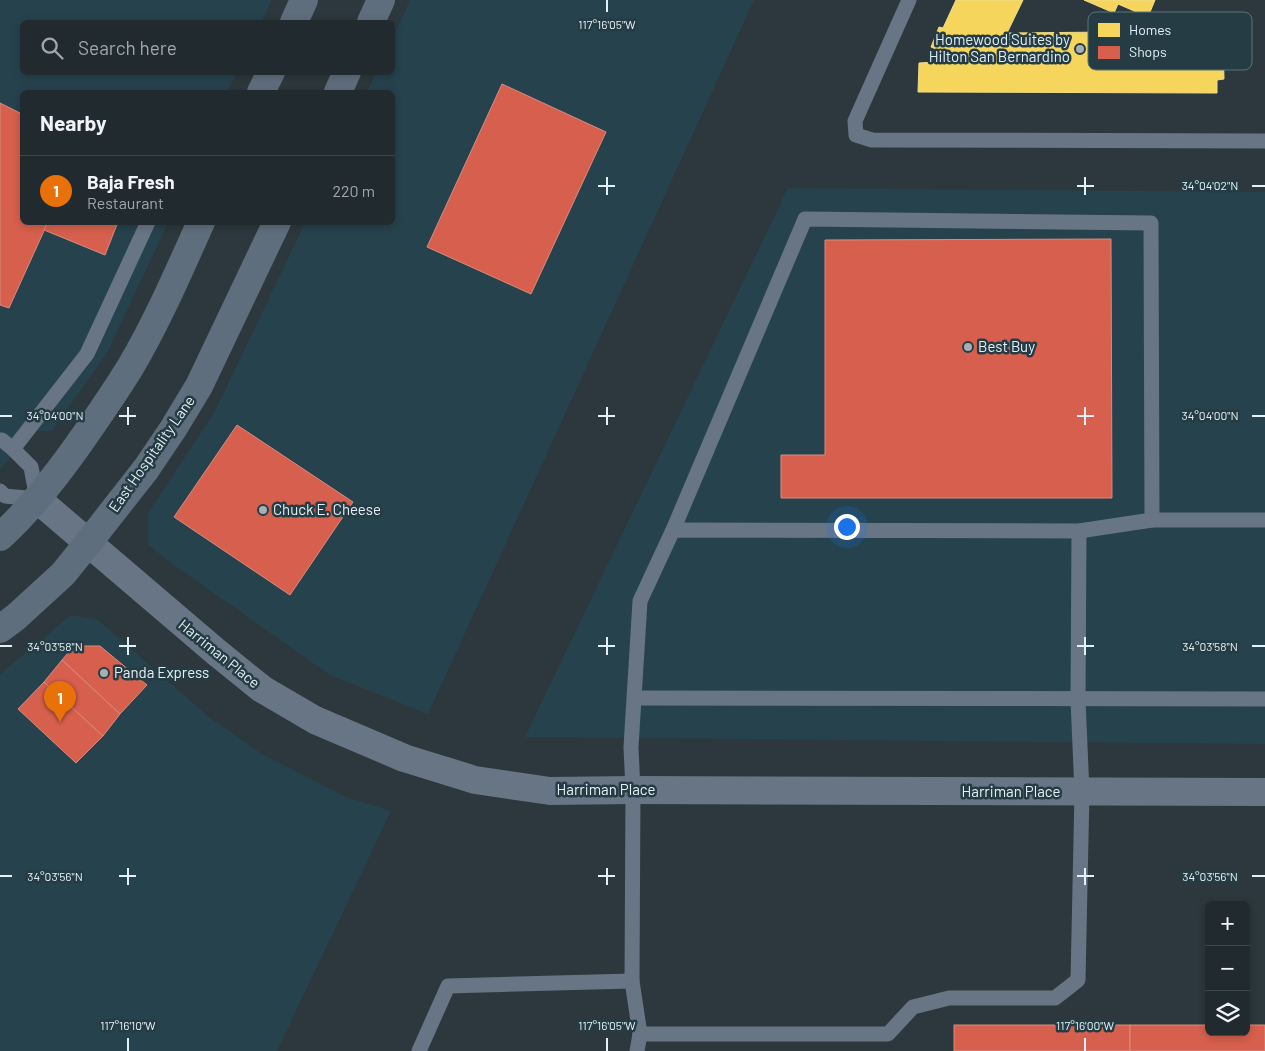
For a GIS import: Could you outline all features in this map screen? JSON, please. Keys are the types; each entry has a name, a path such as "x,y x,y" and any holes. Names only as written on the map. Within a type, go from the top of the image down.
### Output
{"main road":[{"path":"295,20 304,0"},
{"path":"372,20 382,0"},
{"path":"262,90 269,75"},
{"path":"339,90 346,75"},
{"path":"0,537 38,499 112,396 132,364 167,298 200,225"},
{"name":"East Hospitality Lane","path":"0,629 58,580 146,469 173,430 199,386 276,225"}],"street":[{"name":"Harriman Place","path":"38,499 262,689 315,720 404,758 475,780 550,791 1265,792"}],"lane":[{"path":"909,0 855,121 856,135 872,140 1265,142"},
{"path":"638,1051 640,1034 632,981 633,790 631,747 640,601 673,530 805,219 1150,223 1152,520"},
{"path":"13,449 87,354 147,225"},
{"path":"0,440 13,449 31,467 38,499 5,496 0,491"},
{"path":"673,530 1079,531 1152,520 1265,520"},
{"path":"640,1034 888,1034 913,1007 950,998 1055,998 1078,980 1082,792 1078,700 1079,531"},
{"path":"635,698 1265,699"},
{"path":"419,1051 448,986 632,981"}],"shaded area":[{"path":"0,0 272,0 262,20 20,20 20,75 236,75 228,90 20,90 20,225 167,225 107,353 52,431 37,431 0,469"},
{"path":"410,0 754,0 428,714 330,675 148,545 148,513 214,413 304,225 395,225 395,90 368,90 375,75 395,75 395,34"},
{"path":"788,188 1265,192 1265,744 525,737"},
{"path":"71,615 98,620 209,717 262,754 346,797 391,811 277,1051 0,1051 0,674"}],"building: Homes":[{"name":"Homewood Suites by Hilton San Bernardino","path":"956,0 1023,0 1007,33 1088,32 1088,70 1224,70 1224,79 1217,80 1217,93 918,92 919,63 935,62 941,51 931,47 939,27 943,28"},
{"name":"Homewood Suites by Hilton San Bernardino","path":"1084,0 1155,0 1150,12 1136,12 1118,4 1114,12"}],"building: Shops":[{"path":"502,84 606,132 531,294 427,247"},
{"path":"0,103 20,113 20,225 47,225 9,308 0,305"},
{"path":"46,225 117,225 105,255 44,230"},
{"name":"Best Buy","path":"1111,239 1112,498 781,498 781,455 825,455 825,240"},
{"name":"Chuck E. Cheese","path":"237,425 353,502 290,595 174,517"},
{"name":"Panda Express","path":"74,646 100,646 147,685 120,714 62,660"},
{"path":"62,660 120,714 103,736 44,682"},
{"path":"44,682 103,736 76,763 18,709"},
{"path":"954,1025 1130,1025 1130,1051 954,1051"},
{"path":"1130,1025 1205,1025 1205,1036 1250,1036 1250,1025 1265,1025 1265,1051 1130,1051"}],"place":[{"name":"Homewood Suites by Hilton San Bernardino","path":"1080,49"},
{"name":"Best Buy","path":"968,347"},
{"name":"Chuck E. Cheese","path":"263,510"},
{"name":"Panda Express","path":"104,673"},
{"name":"Baja Fresh","path":"60,722"}]}
